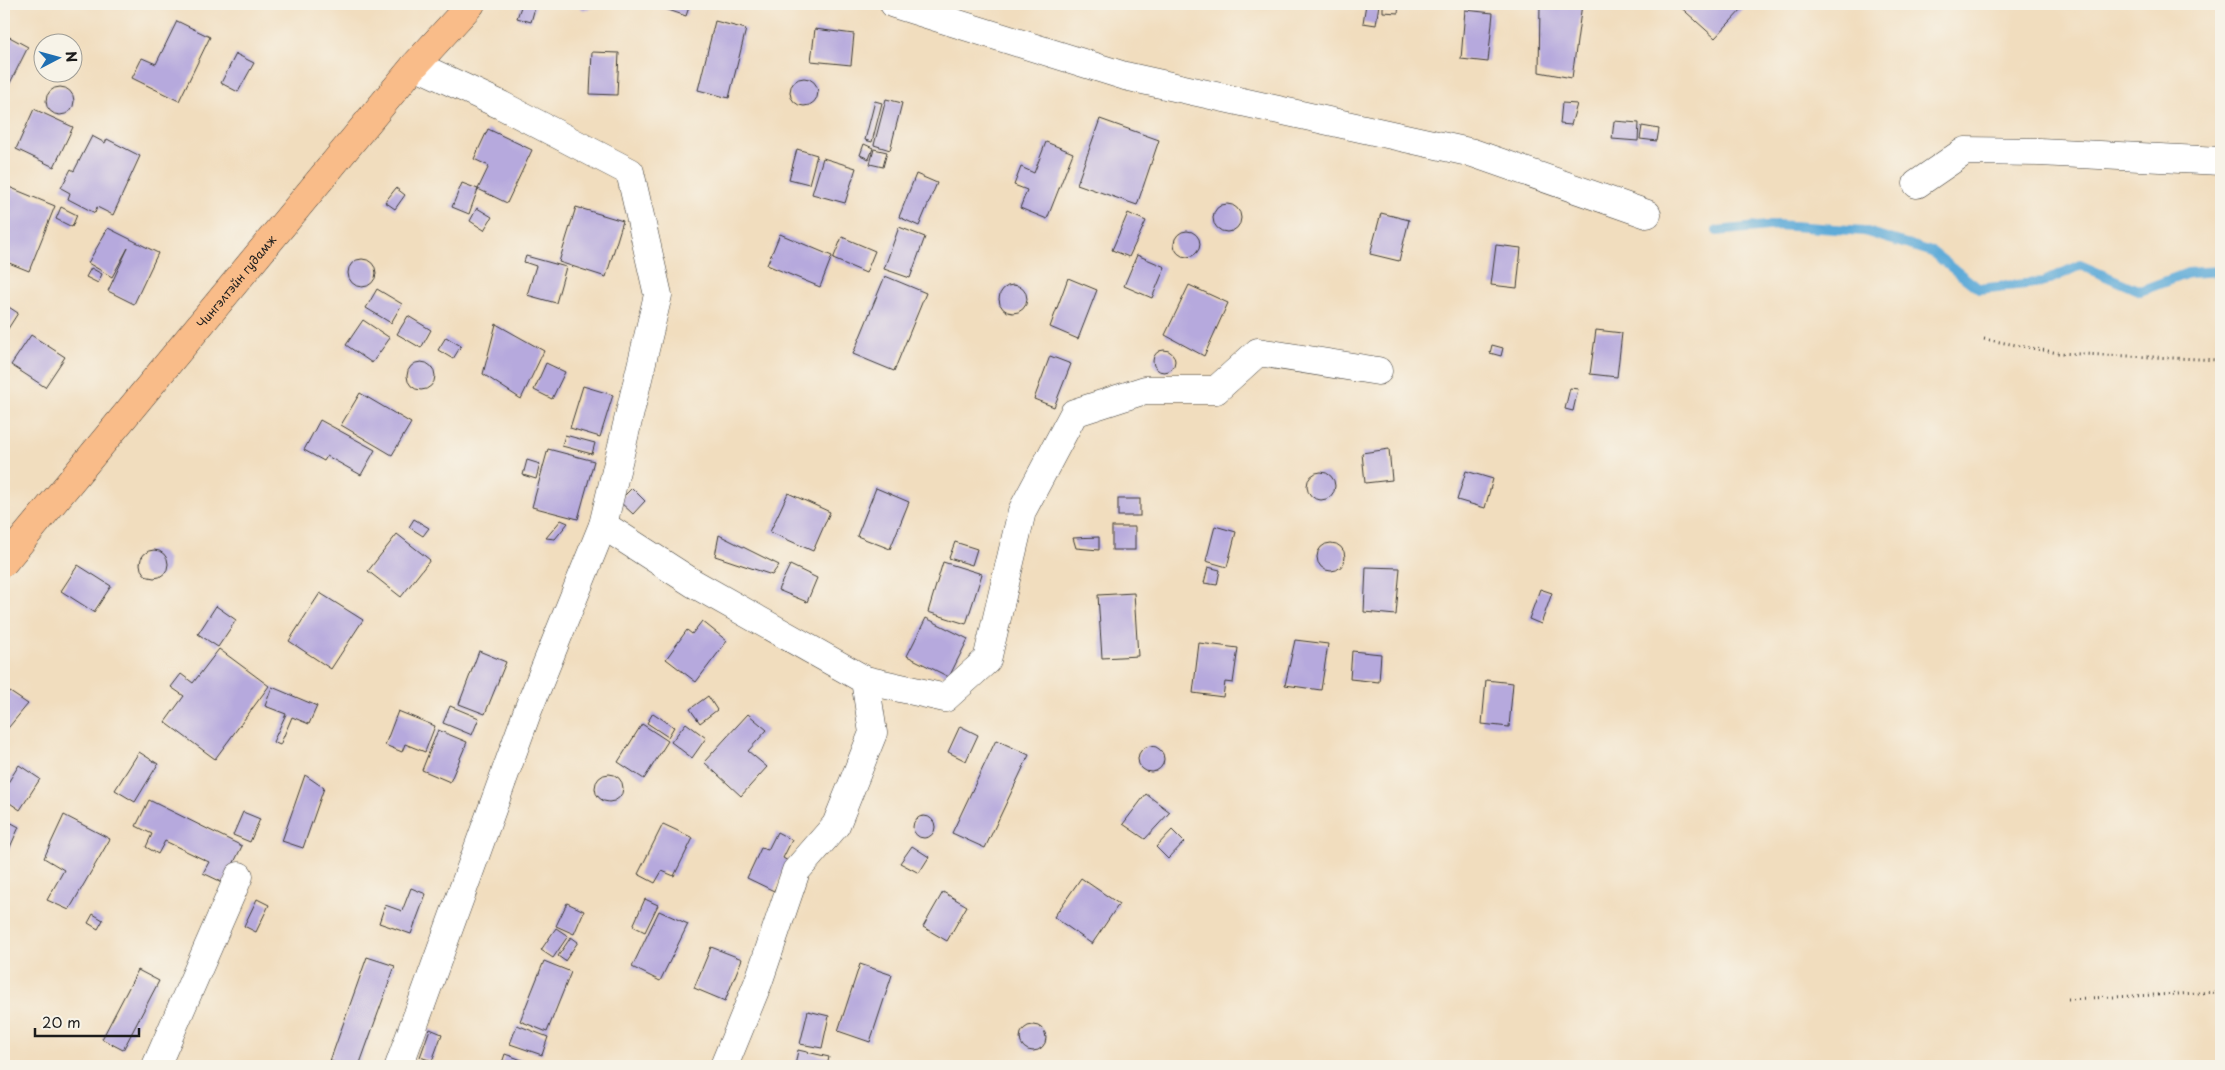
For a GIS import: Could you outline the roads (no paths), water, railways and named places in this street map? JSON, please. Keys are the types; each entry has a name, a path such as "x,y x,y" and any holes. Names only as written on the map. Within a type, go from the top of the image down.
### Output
{"main road":[{"name":"Чингэлтэйн гудамж","path":"4,562 416,65 471,4"}],"street":[{"path":"894,4 1125,76 1473,153 1647,214"},
{"path":"399,1066 528,710 603,524 658,295 630,172 501,105 416,65"},
{"path":"1917,184 1965,151 2038,152 2221,161"},
{"path":"603,524 693,582 865,680 945,698 988,660 1022,510 1074,413 1145,390 1216,390 1258,352 1378,371"},
{"path":"724,1066 758,983 796,871 836,825 873,733 865,680"},
{"path":"156,1066 239,876"}],"waterway":[{"path":"1717,231 1777,225 1864,231 1932,252 1979,289 2044,282 2080,265 2140,291 2188,273 2221,271"}]}
